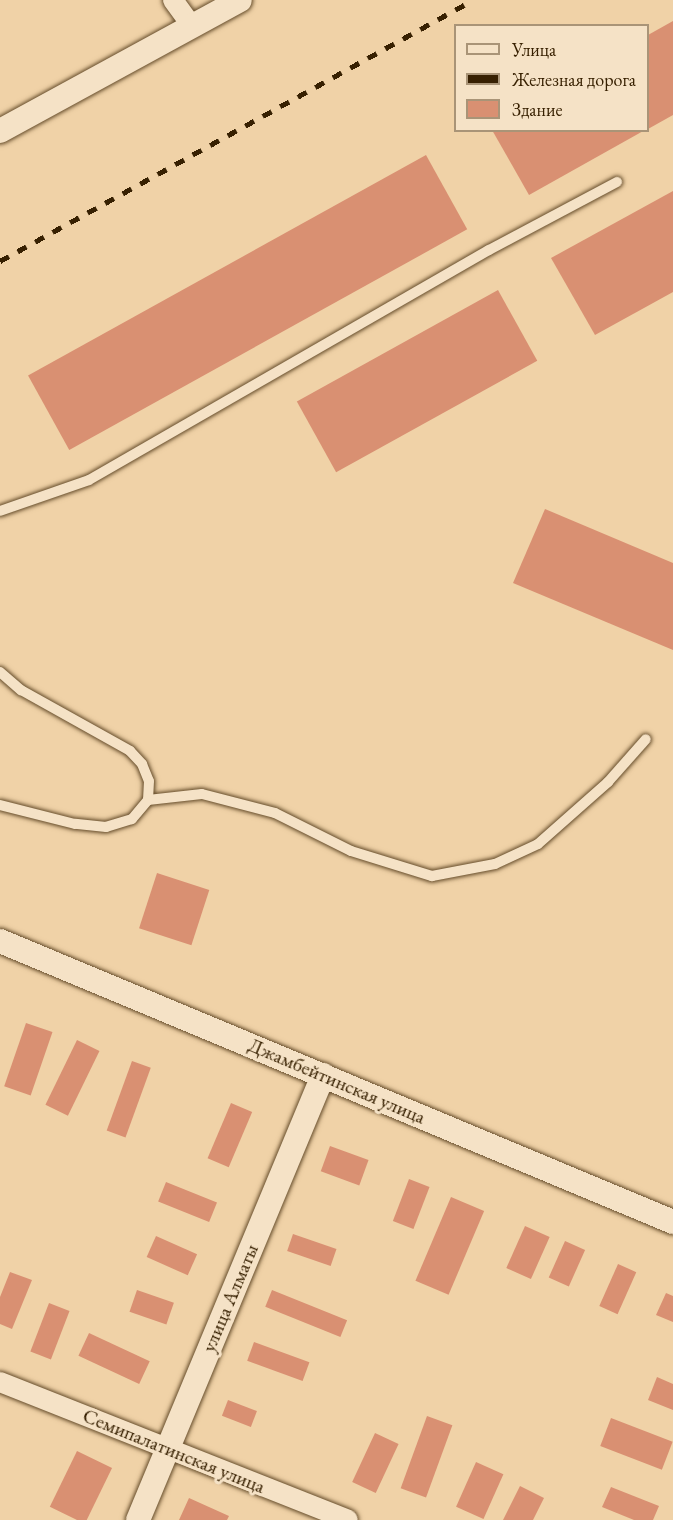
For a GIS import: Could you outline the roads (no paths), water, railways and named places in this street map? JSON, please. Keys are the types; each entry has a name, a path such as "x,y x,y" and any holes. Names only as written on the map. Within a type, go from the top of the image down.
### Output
{"street":[{"path":"173,0 192,26"},
{"path":"0,131 240,0"},
{"name":"Джамбейтинская улица","path":"0,940 673,1222"},
{"name":"улица Алматы","path":"138,1520 323,1075"},
{"name":"Семипалатинская улица","path":"0,1382 348,1520"}],"lane":[{"path":"0,511 89,480 489,250 617,182"},
{"path":"0,672 21,690 130,752 142,764 149,781 148,800 132,819 106,827 75,824 0,805"},
{"path":"148,800 202,794 223,799 275,813 351,851 432,876 495,864 538,844 608,782 646,739"}],"railway":[{"path":"0,261 473,0"}]}
